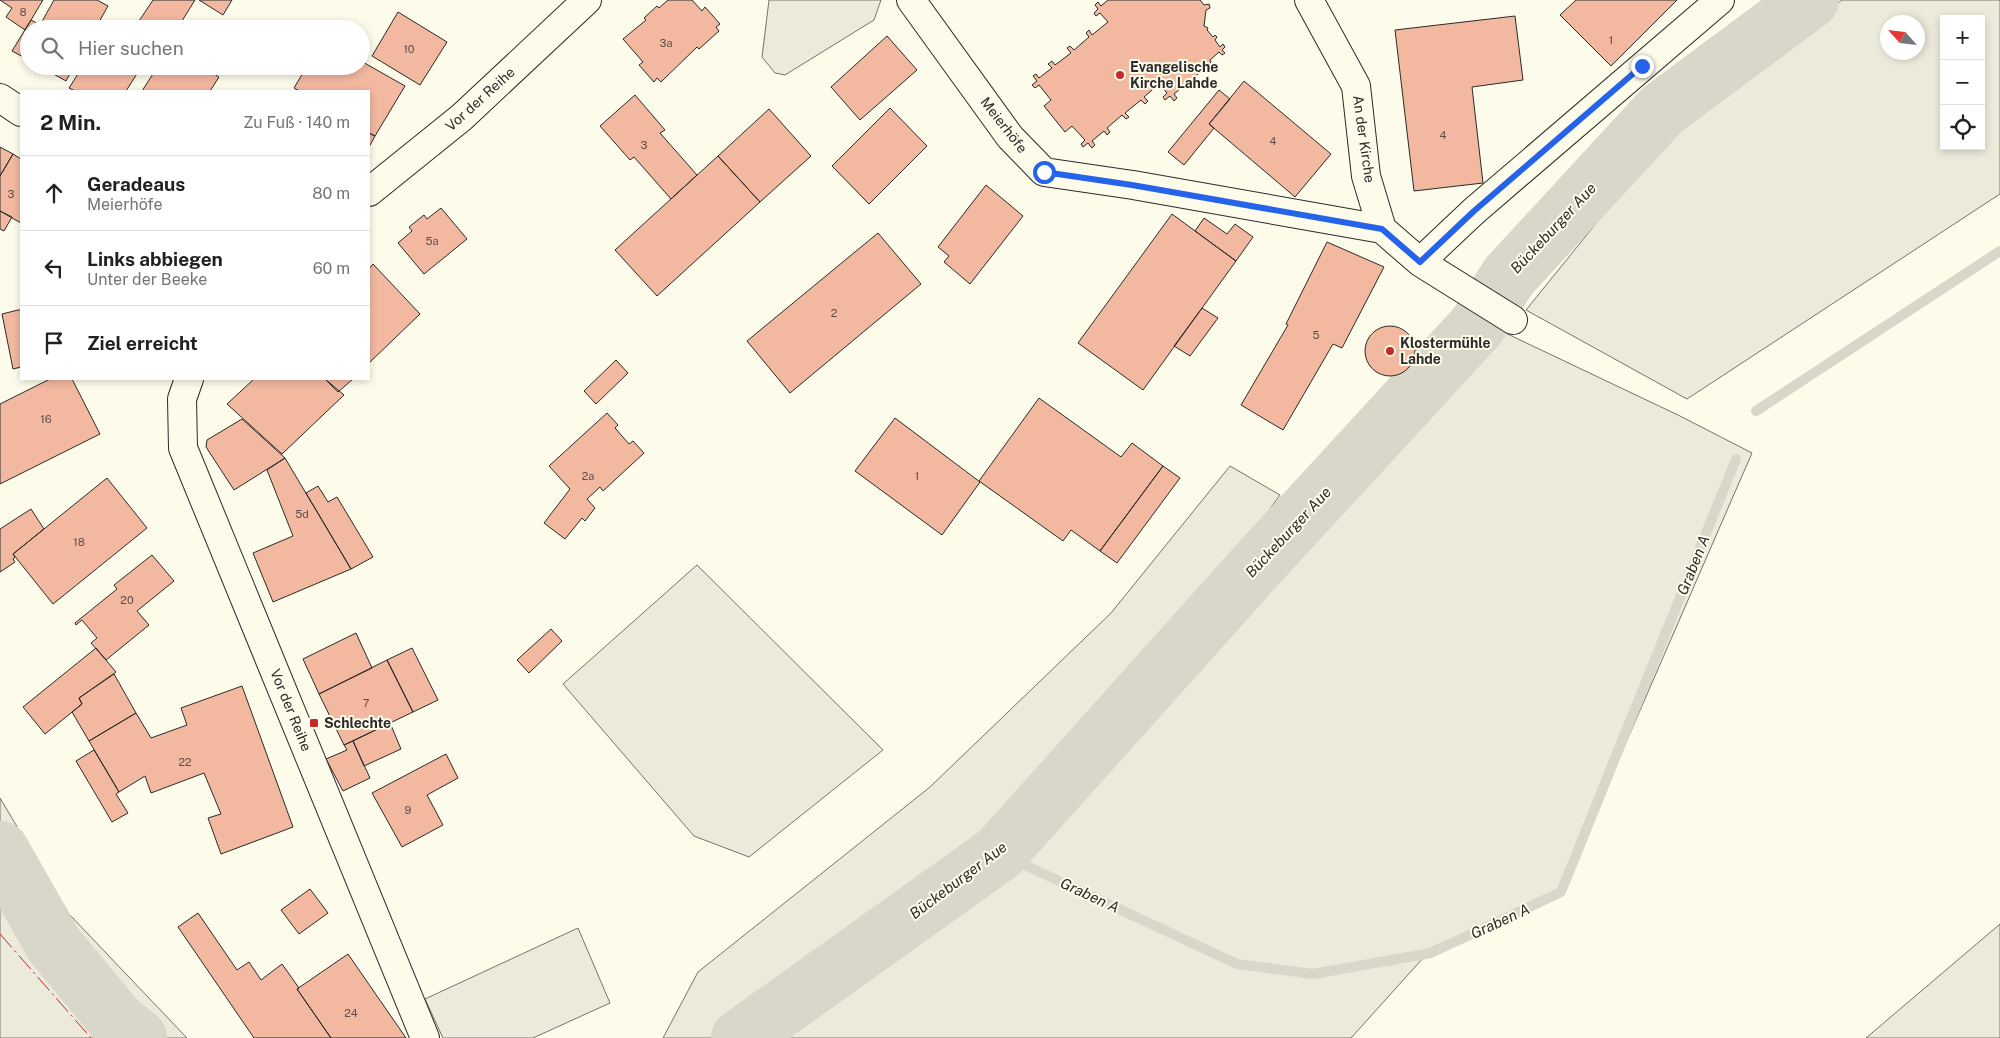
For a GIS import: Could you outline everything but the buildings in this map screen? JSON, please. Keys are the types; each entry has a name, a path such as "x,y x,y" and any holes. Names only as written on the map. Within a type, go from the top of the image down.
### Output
{"street":[{"name":"Vor der Reihe","path":"370,191 462,117 587,0"},
{"name":"Meierhöfe","path":"911,0 1010,137 1044,172 1132,185 1382,229"},
{"name":"An der Kirche","path":"1309,0 1356,86 1366,176 1382,229"},
{"path":"1420,262 1474,211 1720,0"},
{"path":"0,98 20,111"},
{"path":"1382,229 1420,262 1513,320"},
{"name":"Vor der Reihe","path":"189,380 182,399 183,448 425,1038"}],"shaded area":[{"path":"769,0 881,0 874,20 785,75 775,73 762,57"},
{"path":"1842,0 2000,0 2000,194 1687,399 1526,310 1662,142"},
{"path":"1497,329 1680,416 1752,453 1561,892 1433,947 1351,1038 747,1038 1015,848 1298,532 1463,374"},
{"path":"1230,466 1280,495 1230,564 994,848 737,1038 663,1038 698,972 930,787 1111,613"},
{"path":"697,565 883,750 749,857 694,836 563,684"},
{"path":"0,798 69,914 187,1038 0,1038"},
{"path":"2000,924 2000,1038 1866,1038"},
{"path":"578,928 610,1003 533,1038 443,1038 425,999"}],"waterway":[{"name":"Bückeburger Aue","path":"740,1038 999,853 1258,564 1477,326 1509,276 1662,110 1810,0"},
{"name":"Graben A","path":"1756,411 2000,251"},
{"name":"Graben A","path":"999,853 1237,964 1313,974 1431,953 1561,892 1736,459"},
{"name":"Bückeburger Aue","path":"0,850 54,945 118,1022 138,1038"}],"power":[{"path":"0,934 91,1038"}],"place":[{"name":"Evangelische Kirche Lahde","path":"1120,75"},
{"name":"Klostermühle Lahde","path":"1390,351"},
{"name":"Schlechte","path":"314,723"}],"route":[{"path":"1044,172 1132,185 1382,229 1420,262 1474,211 1642,66"}]}
